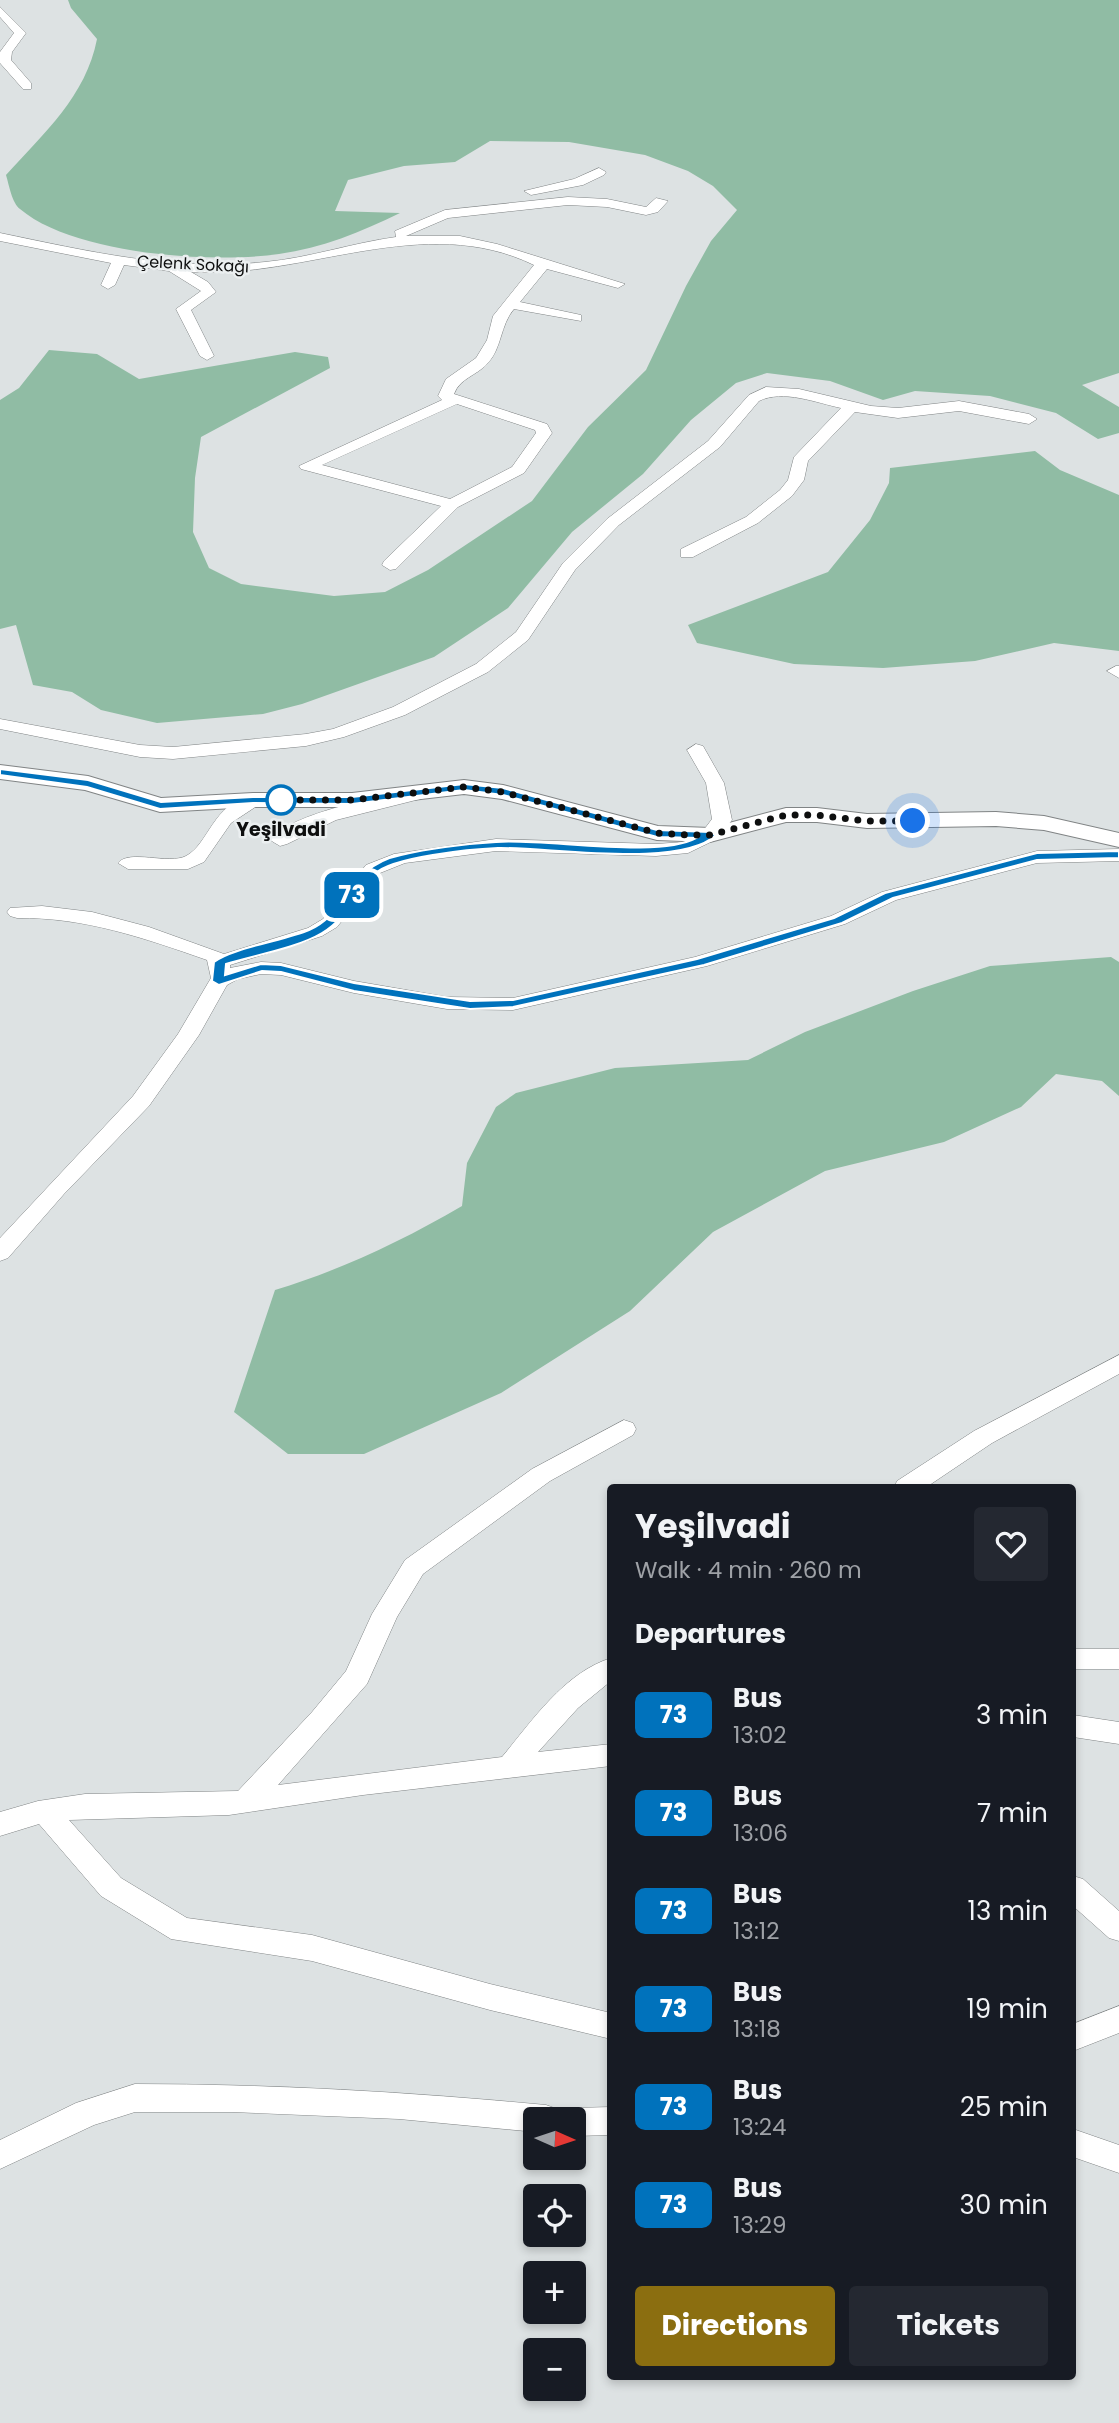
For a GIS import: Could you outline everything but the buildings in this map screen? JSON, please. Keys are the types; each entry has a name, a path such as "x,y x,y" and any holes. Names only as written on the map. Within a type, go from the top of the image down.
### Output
{"street":[{"path":"0,10 20,33 6,52 5,61 27,86"},
{"name":"Çelenk Sokağı","path":"385,240 481,197 563,186 599,172"},
{"name":"Çelenk Sokağı","path":"445,214 568,201 607,203 646,211 653,209 661,201"},
{"name":"Çelenk Sokağı","path":"0,236 120,260 229,269 262,267 385,240 426,237 476,242 618,284"},
{"path":"108,285 120,260"},
{"path":"390,565 452,504 518,470 544,433 542,427 446,397 451,382 482,361 494,340 500,316 542,263"},
{"path":"170,265 203,285 209,292 184,309 207,356"},
{"path":"511,304 576,318"},
{"path":"0,724 140,751 173,753 306,740 338,733 399,711 482,668 522,636 578,558 613,522 714,444 754,398 778,391 851,407 898,413 959,406 1029,419"},
{"path":"452,401 307,467 452,504"},
{"path":"687,553 752,520 786,493 796,480 800,460 851,407"},
{"path":"696,750 712,772 721,798 723,820 710,835"},
{"path":"0,772 88,783 160,805 253,800 352,800 464,787 503,792 657,833 710,835"},
{"path":"280,840 304,824 330,815 376,807 427,791"},
{"path":"128,863 181,864 197,859 225,819 253,800"},
{"path":"0,1253 56,1189 141,1101 188,1035 220,972 315,932 330,923 373,869 401,858 496,845 656,850 688,847 710,835 786,815 817,815 867,821 1020,821 1044,823 1119,840"},
{"path":"220,972 281,969 354,987 447,1003 513,1003 699,962 838,920 889,896 1011,863 1037,857 1119,855"},
{"path":"16,912 54,910 144,931 214,956 220,972"},
{"path":"912,1484 983,1437 1119,1363"},
{"path":"245,1802 322,1720 357,1677 385,1614 414,1567 541,1475 624,1429"},
{"path":"937,1484 952,1457"},
{"path":"1076,1659 1119,1659"},
{"path":"509,1768 561,1706 593,1678 607,1670"},
{"path":"1076,1726 1119,1733"},
{"path":"0,1824 45,1812 85,1806 245,1802 363,1783 607,1756"},
{"path":"45,1812 111,1887 181,1930 312,1948 489,1997 607,2025"},
{"path":"1076,1891 1119,1929"},
{"path":"1076,2037 1119,2019"},
{"path":"0,2155 87,2113 135,2098 232,2098 398,2105 523,2117"},
{"path":"586,2122 607,2121"},
{"path":"1076,2144 1119,2159"}],"green space":[{"path":"68,0 1119,0 1119,373 1082,385 1119,407 1119,433 1098,439 1056,413 990,396 915,391 883,400 830,381 767,373 736,383 691,420 643,474 572,532 508,608 434,657 302,704 263,714 157,723 101,710 72,692 33,685 16,625 0,629 0,400 19,388 49,350 97,354 139,379 295,352 328,357 330,368 201,437 195,478 193,532 209,568 241,584 334,596 385,592 428,570 532,501 588,427 646,370 711,241 737,210 713,186 688,171 645,155 569,142 490,141 455,162 404,166 348,180 335,211 400,213 356,233 311,248 251,257 217,258 144,252 107,246 73,236 44,224 20,209 13,198 6,175 62,113 91,59 97,39 71,8"},
{"path":"1035,451 1060,470 1119,495 1119,651 1054,643 975,661 883,668 794,664 697,643 688,625 828,572 870,520 889,483 890,468"},
{"path":"1111,957 1119,962 1119,1096 1102,1081 1056,1074 1021,1107 944,1142 825,1171 713,1232 630,1311 501,1393 364,1454 288,1454 234,1412 275,1290 371,1254 462,1206 467,1163 496,1107 516,1093 615,1068 748,1060 805,1032 913,991 990,966"}],"bus line":[{"name":"73","path":"0,772 88,783 119,795 160,805 253,800 352,800 464,787 503,792 622,826 657,833 710,835 688,847 656,850 496,845 401,858 373,869 330,923 315,932 288,943 220,962 219,981 232,974 261,968 281,969 354,987 470,1005 513,1003 699,962 838,920 889,896 1037,857 1119,855"}],"place":[{"name":"Yeşilvadi","path":"281,800"}],"route":[{"path":"281,800 278,800 352,800 464,787 503,792 622,826 657,833 690,835 710,835 786,815 817,815 867,821 913,821"}]}
